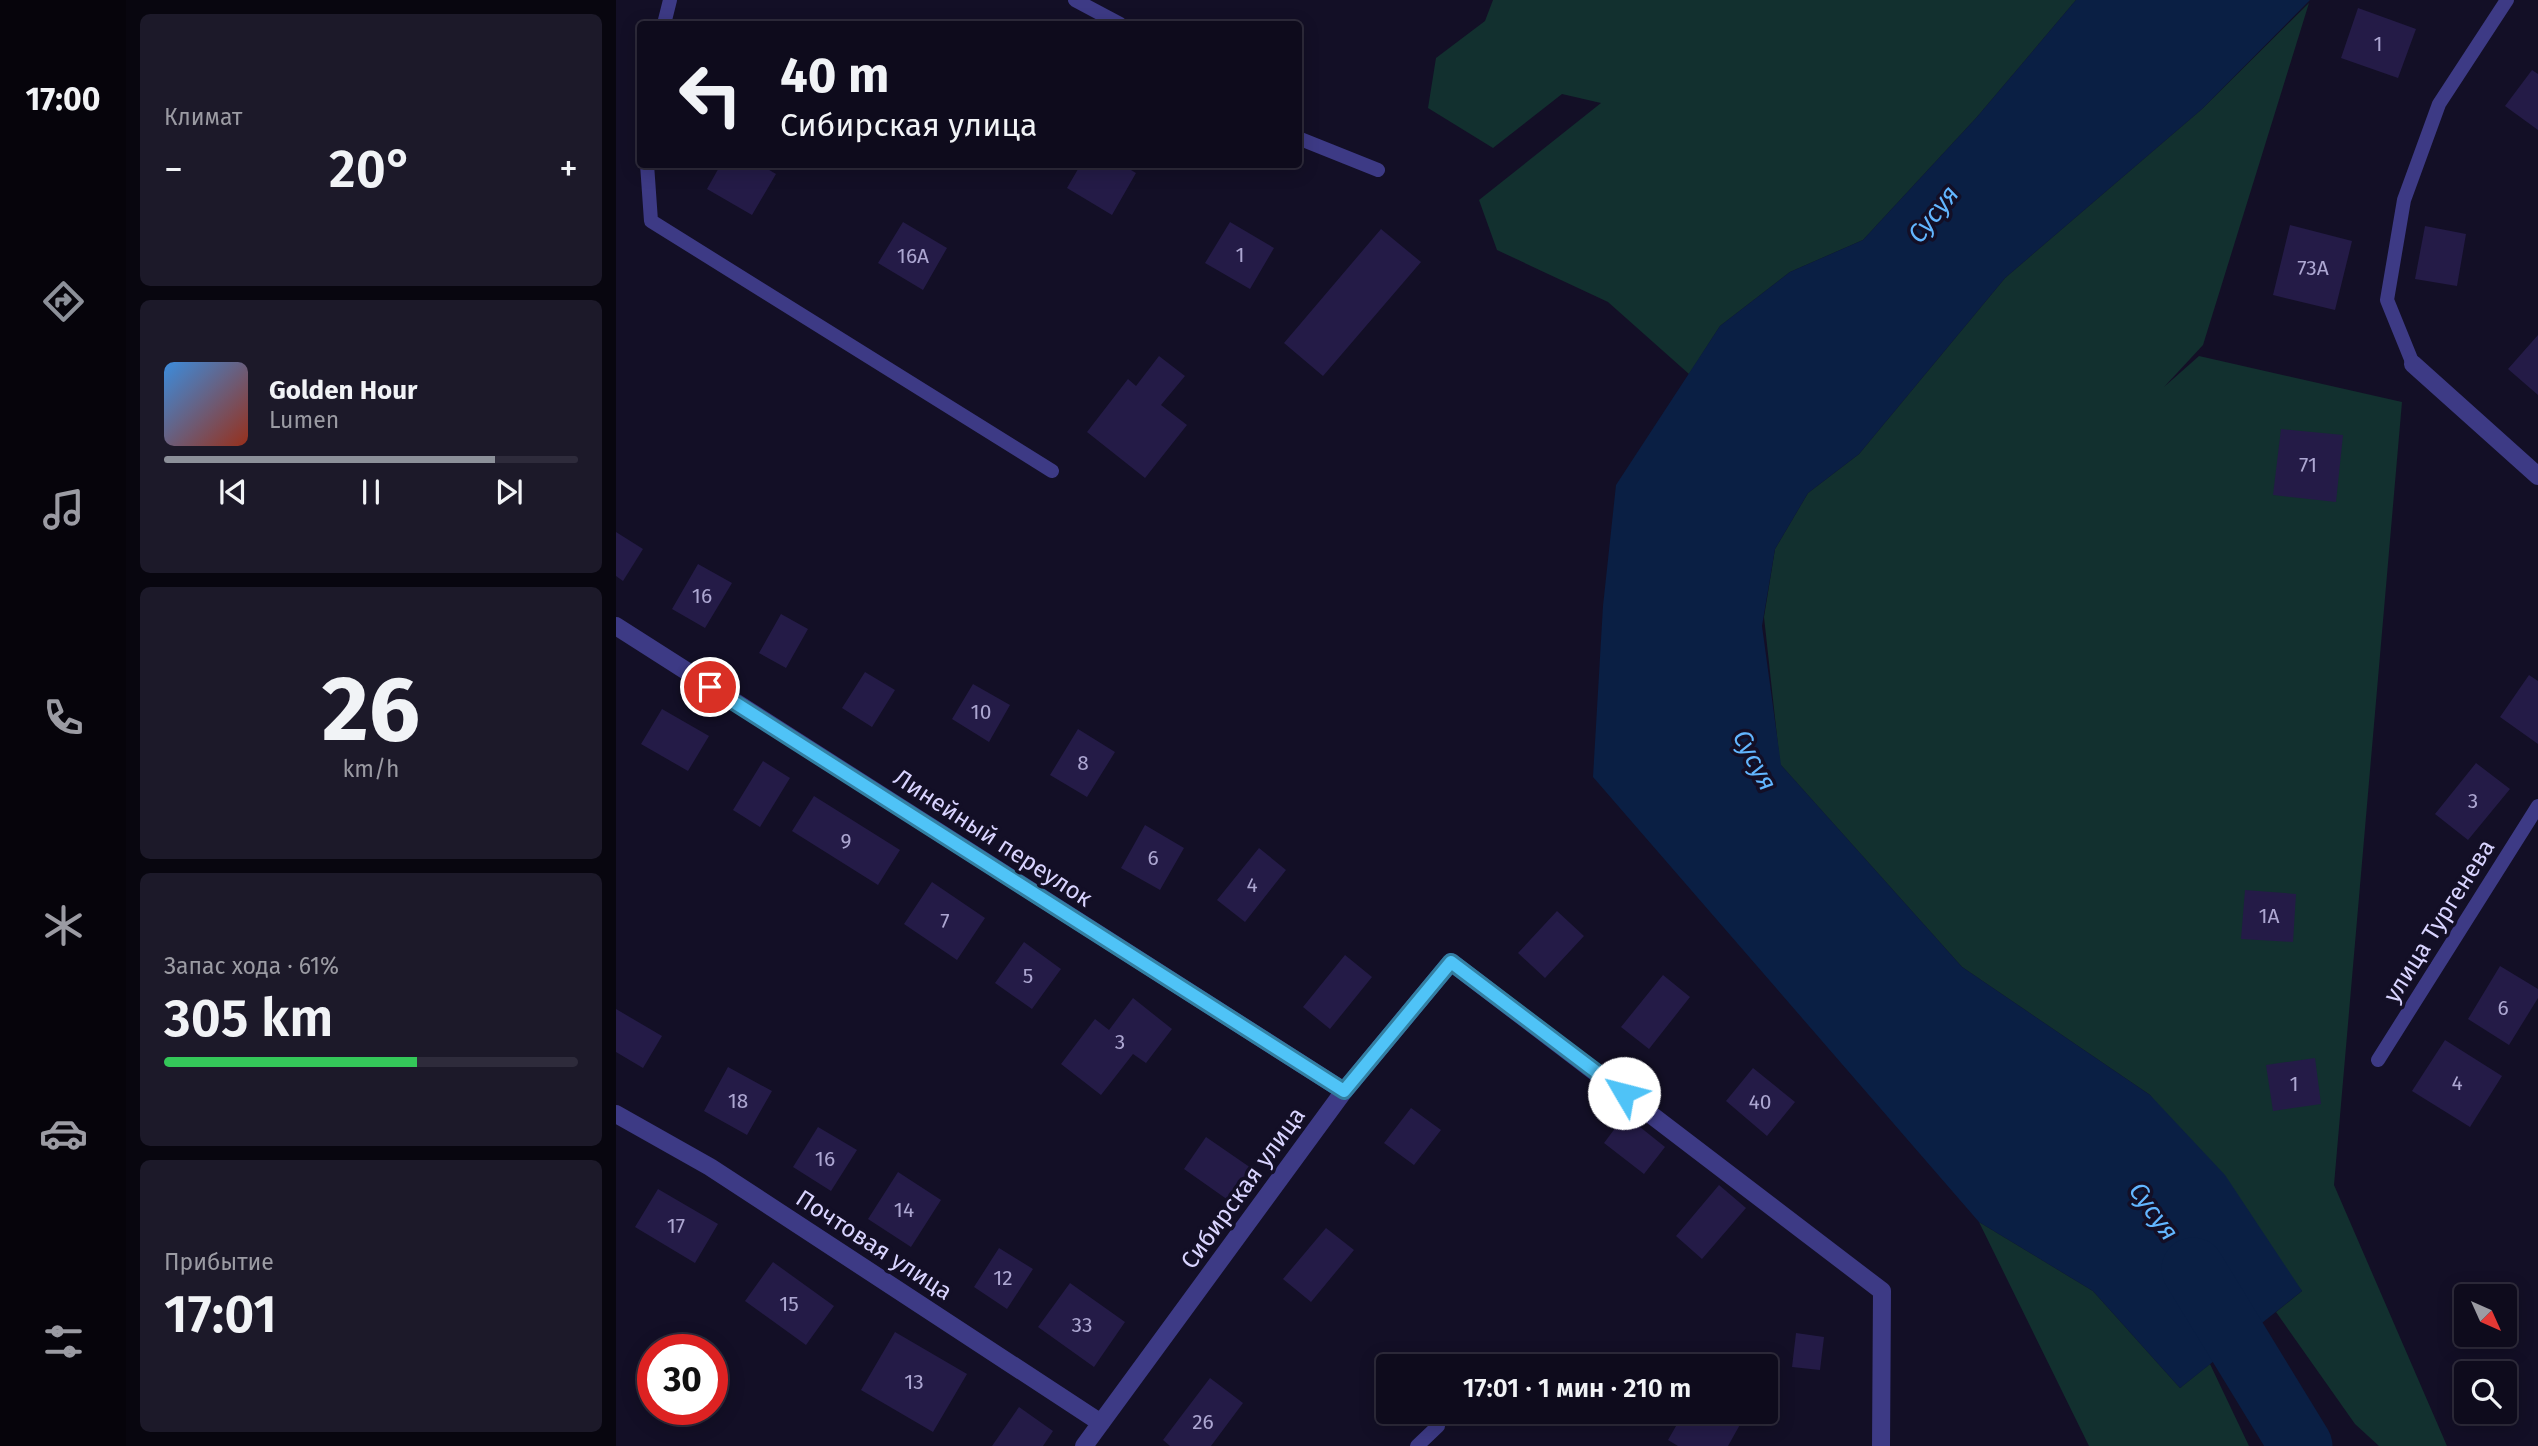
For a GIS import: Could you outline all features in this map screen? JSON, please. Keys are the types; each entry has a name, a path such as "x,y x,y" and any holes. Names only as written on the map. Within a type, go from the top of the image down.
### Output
{"street":[{"path":"2413,364 2538,476"},
{"name":"Линейный переулок","path":"616,626 1344,1091"},
{"name":"Сибирская улица","path":"1084,1446 1344,1091 1451,962 1882,1291 1881,1446"},
{"name":"Почтовая улица","path":"616,1114 710,1167 1101,1423"}],"lane":[{"path":"665,21 670,0"},
{"path":"1075,0 1114,21"},
{"path":"2413,364 2387,300 2404,200 2439,104 2507,0"},
{"path":"1302,140 1378,170"},
{"path":"647,168 651,221 1052,471"},
{"name":"улица Тургенева","path":"2378,1060 2538,806"},
{"path":"1417,1446 1438,1426"}],"green space":[{"path":"1493,0 2076,0 1977,117 1863,240 1790,272 1720,326 1689,374 1608,302 1497,250 1479,200 1601,103 1562,94 1493,148 1428,108 1436,58 1485,21"},
{"path":"2309,3 2203,345 2164,387 2199,356 2402,402 2334,1185 2447,1446 2379,1446 2355,1424 2276,1312 2302,1291 2150,1095 1962,967 1780,764 1764,617 1775,549 1808,493 1859,454 2005,278 2202,109"},
{"path":"1979,1222 2093,1291 2180,1388 2210,1364 2249,1446 2089,1446"}],"water":[{"path":"2076,0 2310,0 2202,109 2005,278 1859,454 1808,493 1775,549 1762,626 1781,765 1962,967 2150,1095 2225,1175 2302,1291 2180,1388 2093,1291 1979,1222 1593,777 1603,606 1616,485 1720,326 1790,272 1863,240 1977,117"}],"building":[{"path":"2358,8 2416,29 2398,78 2341,58"},
{"path":"2532,70 2538,74 2538,130 2505,106"},
{"path":"719,168 766,168 776,174 752,215 707,189"},
{"path":"1079,168 1128,168 1136,173 1112,215 1067,188"},
{"path":"903,222 947,248 923,290 878,263"},
{"path":"1230,222 1274,248 1250,289 1205,263"},
{"path":"2290,225 2352,241 2335,310 2273,295"},
{"path":"2425,226 2466,234 2457,286 2415,279"},
{"path":"1381,229 1421,262 1323,376 1284,343"},
{"path":"2538,335 2538,395 2508,369"},
{"path":"1159,356 1185,376 1161,405 1187,425 1145,478 1087,432 1128,379 1136,386"},
{"path":"2281,429 2343,435 2336,502 2273,495"},
{"path":"616,532 643,549 623,581 616,576"},
{"path":"698,564 732,583 705,628 672,609"},
{"path":"781,614 808,629 786,668 759,653"},
{"path":"865,672 895,690 872,727 842,708"},
{"path":"2529,675 2538,681 2538,744 2500,717"},
{"path":"973,684 1010,705 989,742 952,719"},
{"path":"662,709 709,736 688,771 641,744"},
{"path":"1078,729 1115,752 1087,797 1050,775"},
{"path":"763,761 790,778 760,827 733,810"},
{"path":"2476,763 2510,789 2468,840 2435,814"},
{"path":"814,796 900,850 878,885 792,831"},
{"path":"1145,825 1184,848 1160,890 1121,868"},
{"path":"1259,848 1286,870 1245,922 1217,900"},
{"path":"932,882 985,918 957,960 904,924"},
{"path":"2245,890 2296,894 2293,942 2241,939"},
{"path":"1557,911 1584,936 1545,978 1518,953"},
{"path":"1024,942 1061,969 1032,1009 995,983"},
{"path":"1345,955 1372,977 1330,1029 1303,1007"},
{"path":"2500,966 2538,989 2538,998 2509,1045 2468,1019"},
{"path":"1663,975 1690,997 1649,1049 1621,1027"},
{"path":"1133,998 1172,1029 1146,1063 1133,1054 1101,1095 1061,1064 1095,1019 1109,1030"},
{"path":"616,1009 662,1036 643,1068 616,1052"},
{"path":"2445,1040 2502,1076 2470,1127 2412,1091"},
{"path":"2315,1058 2321,1104 2273,1111 2266,1065"},
{"path":"728,1067 772,1091 747,1135 704,1111"},
{"path":"1753,1068 1795,1102 1767,1136 1726,1101"},
{"path":"1411,1108 1441,1130 1414,1165 1384,1143"},
{"path":"1625,1115 1665,1147 1644,1174 1604,1143"},
{"path":"818,1127 857,1150 831,1191 793,1167"},
{"path":"1206,1137 1251,1168 1228,1200 1184,1169"},
{"path":"898,1172 941,1200 911,1247 868,1219"},
{"path":"1719,1185 1746,1208 1702,1259 1676,1236"},
{"path":"658,1189 718,1224 695,1263 635,1227"},
{"path":"1326,1228 1354,1250 1311,1302 1283,1279"},
{"path":"999,1248 1033,1269 1007,1309 974,1287"},
{"path":"773,1262 834,1306 806,1345 745,1301"},
{"path":"1070,1283 1125,1322 1094,1367 1038,1327"},
{"path":"895,1332 967,1374 933,1432 861,1390"},
{"path":"1796,1333 1824,1337 1820,1370 1792,1367"},
{"path":"1210,1378 1243,1403 1211,1446 1170,1446 1163,1440"},
{"path":"1019,1407 1053,1431 1043,1446 992,1446"},
{"path":"1677,1424 1740,1424 1728,1446 1678,1446 1668,1440"}],"waterway":[{"name":"Сусуя","path":"2193,1269 2301,1446"}],"route":[{"path":"710,687 1344,1091 1451,962 1624,1093"}]}
